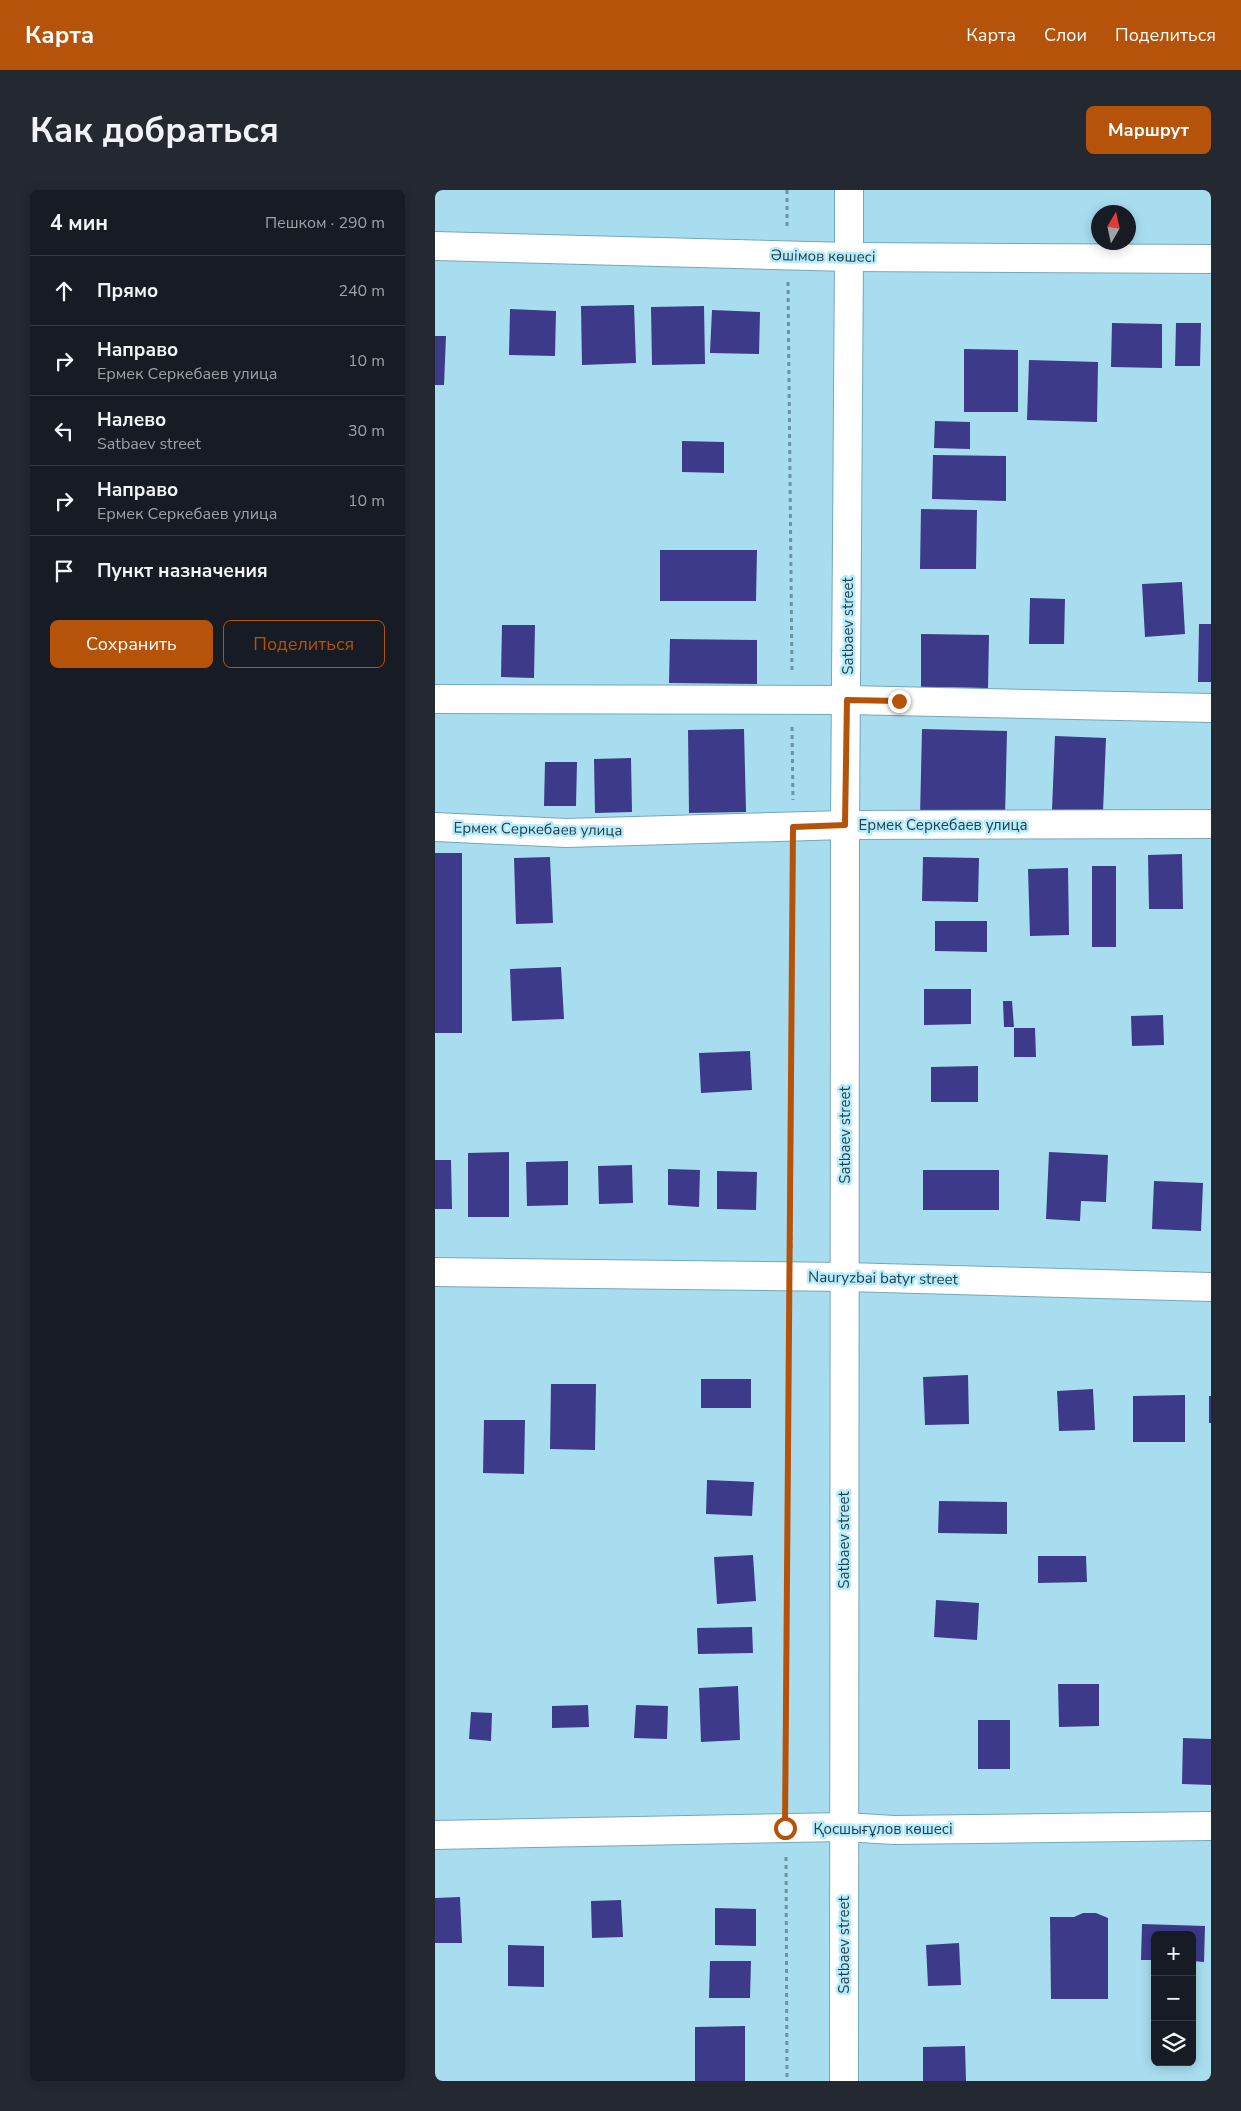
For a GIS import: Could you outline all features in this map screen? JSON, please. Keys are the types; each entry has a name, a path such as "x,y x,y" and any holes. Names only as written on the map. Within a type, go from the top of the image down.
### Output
{"street":[{"name":"Satbaev street","path":"844,2081 845,825 849,190"},
{"name":"Әшімов көшесі","path":"435,246 849,257 1211,259"},
{"path":"435,699 847,700 1211,708"},
{"name":"Ермек Серкебаев улица","path":"435,827 566,832 845,825 1211,824"},
{"name":"Nauryzbai batyr street","path":"435,1272 845,1277 1211,1287"},
{"name":"Қосшығұлов көшесі","path":"435,1835 844,1827 894,1830 1211,1826"}],"path":[{"path":"787,190 793,827 791,1276 785,1828 787,2081"}],"building":[{"path":"634,305 636,363 582,365 581,306"},
{"path":"704,306 705,364 652,365 651,307"},
{"path":"510,309 556,311 555,356 509,355"},
{"path":"712,310 760,312 759,354 710,353"},
{"path":"1112,323 1162,324 1162,368 1111,367"},
{"path":"1176,323 1201,323 1200,366 1175,366"},
{"path":"435,336 446,336 444,385 435,385"},
{"path":"964,349 1018,350 1018,412 964,412"},
{"path":"1029,360 1098,362 1097,422 1027,420"},
{"path":"935,421 970,422 970,449 934,448"},
{"path":"682,441 724,442 724,473 682,472"},
{"path":"933,455 1006,456 1006,501 932,499"},
{"path":"921,509 977,510 976,569 920,569"},
{"path":"660,550 757,550 756,601 660,601"},
{"path":"1182,582 1185,634 1145,637 1142,584"},
{"path":"1030,598 1065,599 1064,644 1029,644"},
{"path":"1199,624 1211,624 1211,682 1198,682"},
{"path":"502,625 535,625 534,678 501,677"},
{"path":"921,634 989,635 988,688 921,687"},
{"path":"670,639 757,640 757,684 669,683"},
{"path":"744,729 746,812 689,813 688,730"},
{"path":"922,729 1007,731 1005,818 920,817"},
{"path":"1055,736 1106,738 1103,812 1052,810"},
{"path":"631,758 632,812 595,813 594,759"},
{"path":"545,762 577,762 576,806 544,806"},
{"path":"435,853 462,853 462,1033 435,1033"},
{"path":"1182,854 1183,909 1149,909 1148,855"},
{"path":"550,857 553,923 516,924 514,858"},
{"path":"923,857 979,858 978,902 922,901"},
{"path":"1092,866 1116,866 1116,947 1092,947"},
{"path":"1068,868 1069,935 1030,936 1028,869"},
{"path":"935,921 987,921 987,952 935,951"},
{"path":"561,967 564,1019 512,1021 510,969"},
{"path":"924,989 971,989 971,1024 924,1025"},
{"path":"1003,1001 1012,1001 1014,1027 1004,1027"},
{"path":"1163,1015 1164,1045 1132,1046 1131,1016"},
{"path":"1014,1028 1035,1028 1036,1057 1014,1057"},
{"path":"750,1051 752,1090 701,1093 699,1053"},
{"path":"978,1066 978,1102 931,1102 931,1067"},
{"path":"509,1152 509,1217 468,1217 468,1153"},
{"path":"1049,1152 1108,1155 1106,1202 1081,1201 1080,1221 1046,1219"},
{"path":"435,1160 451,1160 452,1209 435,1209"},
{"path":"568,1161 568,1205 527,1206 526,1162"},
{"path":"632,1165 633,1203 599,1204 598,1166"},
{"path":"668,1169 700,1170 699,1207 668,1205"},
{"path":"923,1170 999,1170 999,1210 923,1210"},
{"path":"717,1171 757,1172 756,1210 717,1209"},
{"path":"1154,1181 1203,1183 1201,1231 1152,1229"},
{"path":"968,1375 969,1424 925,1425 923,1377"},
{"path":"701,1379 751,1379 751,1408 701,1408"},
{"path":"551,1384 596,1384 595,1450 550,1449"},
{"path":"1093,1389 1095,1430 1059,1431 1057,1391"},
{"path":"1185,1395 1185,1442 1133,1442 1133,1396"},
{"path":"1209,1396 1211,1396 1211,1423 1209,1423"},
{"path":"484,1420 525,1420 524,1474 483,1473"},
{"path":"707,1480 754,1482 752,1516 706,1514"},
{"path":"939,1501 1007,1502 1007,1534 938,1533"},
{"path":"753,1555 756,1601 717,1604 714,1557"},
{"path":"1038,1556 1086,1556 1087,1582 1038,1583"},
{"path":"936,1600 979,1603 977,1640 934,1637"},
{"path":"752,1627 753,1653 698,1654 697,1628"},
{"path":"1058,1684 1099,1684 1099,1726 1059,1727"},
{"path":"738,1686 740,1740 701,1742 699,1688"},
{"path":"588,1705 589,1727 552,1728 552,1706"},
{"path":"636,1705 668,1706 667,1739 634,1738"},
{"path":"471,1712 492,1713 491,1741 469,1739"},
{"path":"978,1720 1010,1720 1010,1769 978,1769"},
{"path":"1183,1738 1211,1739 1211,1785 1182,1784"},
{"path":"460,1897 462,1943 435,1943 435,1898"},
{"path":"621,1900 623,1937 592,1938 591,1901"},
{"path":"715,1908 756,1909 756,1946 715,1945"},
{"path":"1083,1913 1096,1913 1108,1918 1108,1999 1051,1999 1050,1917 1074,1917"},
{"path":"1142,1924 1205,1926 1204,1962 1196,1961 1196,1931 1151,1931 1151,1960 1141,1960"},
{"path":"959,1943 961,1985 928,1986 926,1945"},
{"path":"508,1945 544,1946 544,1987 508,1986"},
{"path":"710,1961 751,1961 750,1998 709,1998"},
{"path":"745,2026 745,2081 695,2081 695,2027"},
{"path":"965,2046 966,2081 923,2081 923,2047"}],"route":[{"path":"785,1828 791,1276 793,827 845,825 847,700 899,701"}]}
